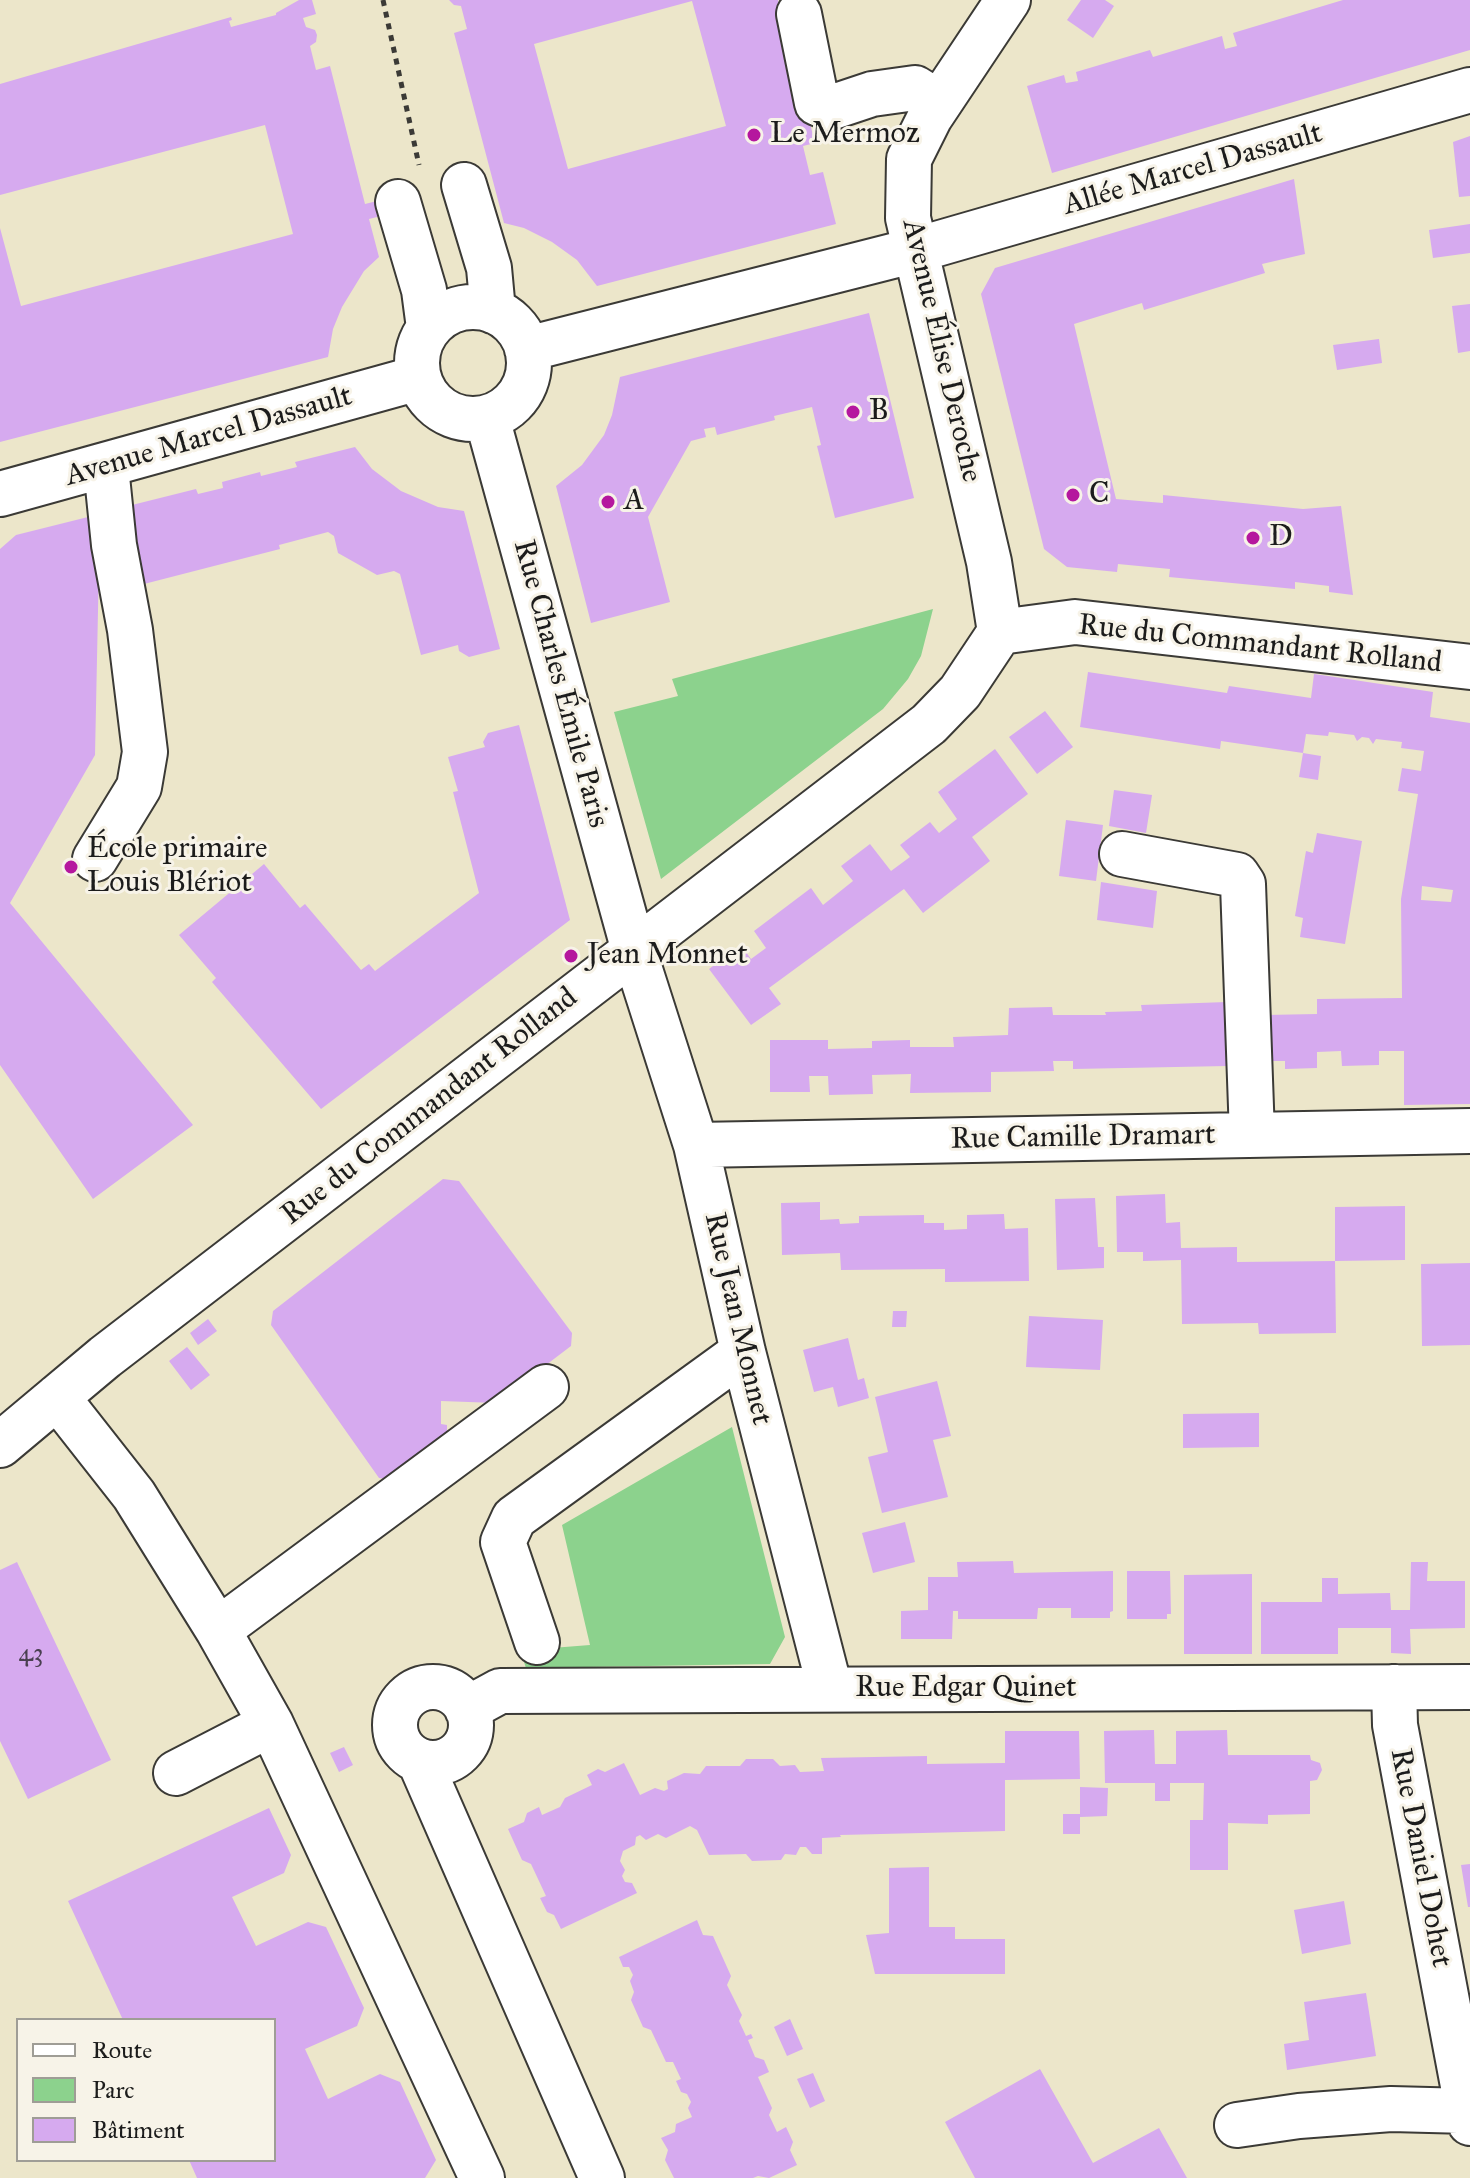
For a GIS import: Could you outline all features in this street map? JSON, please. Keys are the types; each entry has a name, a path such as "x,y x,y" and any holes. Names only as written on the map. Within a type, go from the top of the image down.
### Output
{"street":[{"name":"Avenue Élise Deroche","path":"1000,632 989,562 908,218 909,159 939,103 1008,0"},
{"path":"799,14 817,103 830,108 872,94 915,88 939,103"},
{"name":"Allée Marcel Dassault","path":"916,250 1470,90"},
{"path":"464,185 489,268 493,311"},
{"path":"398,202 424,290 429,328"},
{"path":"527,349 916,250"},
{"path":"476,307 493,311 508,319 520,332 527,349 529,366 526,383 510,405 487,418 452,416 431,400 418,378 416,360 420,343 429,328 442,316 458,309 476,307"},
{"name":"Avenue Marcel Dassault","path":"0,494 418,378"},
{"name":"Rue Charles Émile Paris","path":"487,418 634,951"},
{"path":"95,859 139,787 145,752 130,630 114,545 106,467"},
{"name":"Rue du Commandant Rolland","path":"0,1445 105,1357 929,724 960,692 1000,632 1075,622 1470,667"},
{"path":"1122,854 1237,875 1243,884 1252,1135"},
{"name":"Rue Jean Monnet","path":"634,951 696,1145 743,1352 830,1689"},
{"name":"Rue Camille Dramart","path":"696,1145 1470,1131"},
{"path":"537,1642 503,1542 514,1518 743,1352"},
{"path":"218,1630 546,1387"},
{"path":"57,1397 134,1495 218,1630 271,1724 482,2178"},
{"path":"430,1687 445,1689 458,1697 467,1709 471,1723 469,1738 461,1751 450,1760 435,1764 420,1762 407,1755 398,1743 394,1728 396,1713 404,1700 416,1691 430,1687"},
{"name":"Rue Daniel Dohet","path":"1394,1687 1395,1725 1469,2117"},
{"name":"Rue Edgar Quinet","path":"467,1709 500,1691 1470,1687"},
{"path":"176,1773 271,1724"},
{"path":"420,1762 602,2178"},
{"path":"1237,2125 1299,2116 1391,2109 1469,2117"}],"path":[{"path":"383,0 419,164"}],"green space":[{"path":"933,609 921,656 908,679 883,709 661,879 614,712 678,696 672,679"},
{"path":"732,1427 785,1637 770,1664 526,1668 521,1653 590,1645 562,1525"}],"building":[{"path":"299,0 312,0 316,14 303,18 306,27 315,30 317,35 316,42 310,46 316,70 330,66 365,204 377,201 381,216 369,219 379,257 364,271 342,307 333,329 328,357 0,442 0,228 21,306 293,234 265,125 0,195 0,84 231,17 231,27 276,15"},
{"name":"Le Mermoz","path":"449,0 778,0 815,143 803,146 810,175 823,172 836,224 597,286 577,260 552,242 524,228 504,223 454,33 467,29 461,6","holes":["692,1 726,126 568,169 534,44"]},
{"path":"1081,0 1105,0 1114,6 1093,38 1067,20"},
{"path":"1343,0 1470,0 1470,50 1052,173 1027,86 1064,75 1066,83 1078,81 1076,72 1150,50 1153,57 1222,36 1225,49 1237,46 1233,33"},
{"path":"1470,136 1470,196 1459,197 1453,142"},
{"path":"1294,179 1305,254 1262,264 1265,273 1144,310 1142,303 1074,324 1116,499 1163,503 1163,495 1303,509 1341,506 1353,595 1329,592 1329,586 1295,582 1295,589 1169,577 1170,569 1118,564 1117,572 1067,567 1044,549 981,294 995,268"},
{"path":"1470,224 1470,253 1433,258 1429,230"},
{"path":"1470,304 1470,351 1458,353 1452,306"},
{"path":"869,313 914,498 835,518 817,446 821,445 812,407 717,435 715,427 704,429 706,437 691,441 648,517 670,602 591,623 556,486 582,465 604,435 620,377"},
{"path":"1379,339 1382,363 1337,370 1333,345"},
{"path":"355,447 372,469 401,491 438,507 464,511 500,649 469,657 459,651 458,645 421,655 400,574 394,571 377,575 338,553 334,536 328,532 279,545 280,549 144,584 124,507 196,489 198,494 223,488 222,482 297,467 295,462"},
{"path":"100,514 95,755 10,903 193,1125 93,1199 0,1065 0,549 16,535"},
{"path":"1088,672 1227,693 1229,686 1311,698 1314,674 1433,692 1430,717 1470,723 1470,1104 1404,1105 1404,1051 1379,1051 1379,1065 1342,1066 1341,1051 1317,1052 1317,1068 1285,1069 1285,1061 1266,1061 1265,1015 1317,1014 1317,999 1402,998 1401,899 1418,794 1398,791 1402,768 1421,771 1424,751 1401,748 1402,742 1376,739 1373,744 1369,738 1362,737 1357,741 1354,735 1329,732 1328,736 1306,734 1303,753 1221,741 1220,749 1080,727","holes":["1422,886 1453,890 1451,902 1421,900"]},
{"path":"1045,711 1073,747 1037,774 1009,737"},
{"path":"519,725 570,920 321,1109 212,982 216,978 179,935 264,864 300,908 305,904 361,970 369,964 375,971 479,893 453,792 458,791 448,757 485,747 483,742 488,733"},
{"path":"995,749 1028,794 972,837 990,861 923,913 904,889 769,988 781,1004 751,1025 709,969 741,945 751,959 766,948 754,931 811,888 823,905 853,881 841,866 870,844 891,871 910,857 900,845 930,822 939,833 957,819 938,792"},
{"path":"1303,753 1321,756 1318,780 1299,777"},
{"path":"1114,790 1152,795 1146,833 1109,826"},
{"path":"1066,820 1103,825 1096,881 1059,876"},
{"path":"1317,833 1362,841 1345,944 1300,937 1303,918 1295,916 1306,851 1313,853"},
{"path":"1101,882 1157,891 1153,928 1097,920"},
{"path":"1227,1002 1227,1066 1073,1069 1073,1061 1053,1061 1054,1071 991,1072 991,1092 910,1093 911,1074 872,1075 873,1094 829,1095 828,1076 809,1076 810,1092 770,1092 770,1040 828,1040 828,1049 872,1048 872,1041 910,1040 910,1047 954,1047 953,1037 1008,1035 1009,1008 1052,1007 1053,1015 1106,1015 1105,1012 1142,1011 1141,1005"},
{"path":"443,1179 459,1181 572,1333 571,1346 496,1403 441,1401 441,1424 447,1425 447,1440 393,1480 379,1478 271,1325 273,1311"},
{"path":"1165,1194 1166,1223 1180,1222 1181,1248 1237,1247 1237,1262 1335,1261 1336,1333 1259,1334 1258,1323 1182,1324 1181,1260 1143,1261 1143,1252 1117,1252 1116,1196"},
{"path":"1095,1198 1098,1247 1104,1247 1104,1268 1057,1270 1055,1199"},
{"path":"820,1202 820,1220 839,1219 840,1224 859,1223 859,1216 924,1215 924,1223 944,1223 944,1230 967,1229 967,1215 1004,1214 1005,1229 1028,1228 1029,1281 945,1282 945,1269 841,1270 840,1253 782,1255 781,1203"},
{"path":"1405,1206 1405,1260 1335,1261 1335,1207"},
{"path":"1470,1263 1470,1345 1422,1346 1421,1264"},
{"path":"893,1311 907,1311 906,1327 892,1327"},
{"path":"1029,1316 1103,1320 1100,1370 1026,1367"},
{"path":"208,1319 217,1331 198,1345 190,1333"},
{"path":"848,1338 858,1380 864,1378 869,1398 838,1407 833,1387 814,1392 803,1350"},
{"path":"187,1347 210,1375 191,1390 169,1361"},
{"path":"937,1381 951,1436 933,1440 948,1497 882,1513 868,1457 888,1452 875,1397"},
{"path":"1259,1413 1259,1447 1183,1448 1183,1414"},
{"path":"905,1522 915,1562 873,1573 862,1533"},
{"path":"1013,1561 1014,1573 1113,1571 1113,1611 1110,1618 1071,1618 1071,1608 1038,1608 1037,1619 958,1619 958,1611 953,1611 952,1639 901,1639 901,1611 928,1610 928,1577 958,1577 957,1562"},
{"path":"17,1562 111,1760 28,1799 0,1741 0,1570"},
{"path":"1411,1562 1428,1562 1427,1581 1465,1581 1465,1628 1410,1629 1411,1654 1391,1653 1391,1628 1338,1628 1338,1654 1261,1654 1261,1602 1322,1602 1322,1578 1338,1578 1338,1594 1390,1593 1391,1610 1410,1610"},
{"path":"1127,1571 1170,1571 1171,1614 1167,1614 1167,1619 1127,1619"},
{"path":"1252,1574 1252,1654 1184,1654 1184,1575"},
{"path":"1154,1730 1155,1764 1176,1764 1176,1731 1227,1730 1228,1755 1310,1755 1311,1760 1320,1763 1322,1770 1317,1780 1310,1781 1310,1814 1268,1815 1268,1824 1228,1823 1228,1870 1190,1870 1190,1820 1203,1820 1204,1783 1170,1783 1170,1801 1155,1801 1155,1783 1105,1783 1104,1731"},
{"path":"1005,1731 1079,1731 1080,1779 1005,1780 1005,1831 840,1835 822,1838 822,1854 812,1854 806,1847 800,1847 796,1855 785,1854 781,1860 752,1861 746,1854 709,1855 697,1830 690,1826 666,1838 658,1834 646,1840 640,1835 636,1837 635,1845 623,1851 620,1861 625,1870 622,1876 625,1882 632,1883 637,1893 561,1929 554,1915 547,1912 540,1898 546,1896 531,1864 522,1860 508,1829 524,1822 527,1813 539,1807 542,1815 560,1807 565,1798 592,1785 587,1775 598,1769 605,1772 624,1763 640,1795 655,1788 668,1789 667,1781 684,1773 700,1774 706,1766 740,1766 746,1759 773,1759 780,1766 795,1765 800,1772 824,1771 821,1758 927,1756 927,1764 1005,1763"},
{"path":"344,1747 353,1765 339,1772 330,1753"},
{"path":"1080,1787 1108,1788 1107,1816 1080,1817 1080,1834 1063,1834 1063,1814 1080,1814"},
{"path":"269,1808 291,1855 284,1873 232,1897 256,1946 308,1922 326,1927 364,2008 357,2026 305,2049 328,2099 380,2074 400,2082 436,2160 425,2178 197,2178 190,2162 276,2162 276,2018 122,2018 68,1901"},
{"path":"1470,1864 1470,1907 1468,1907 1461,1865"},
{"path":"929,1867 929,1927 955,1927 955,1939 1005,1939 1005,1974 875,1974 866,1935 889,1933 889,1868"},
{"path":"1344,1901 1351,1944 1302,1954 1294,1910"},
{"path":"697,1920 703,1935 713,1936 731,1976 727,1985 742,2015 739,2021 746,2036 751,2034 753,2038 748,2040 755,2057 764,2060 769,2072 758,2077 772,2108 769,2115 777,2132 786,2127 793,2142 790,2150 797,2165 769,2178 674,2178 665,2160 668,2150 661,2138 675,2132 676,2124 692,2117 688,2108 691,2102 676,2081 681,2079 673,2062 666,2062 651,2030 643,2027 631,2000 634,1992 630,1981 633,1975 629,1967 623,1967 619,1957"},
{"path":"1366,1993 1376,2056 1287,2070 1284,2044 1309,2040 1304,2002"},
{"path":"790,2019 803,2049 787,2056 774,2027"},
{"path":"1040,2069 1093,2163 1159,2128 1187,2178 975,2178 945,2122"},
{"path":"813,2073 825,2101 810,2108 797,2079"}],"place":[{"name":"Le Mermoz","path":"754,135"},
{"name":"B","path":"853,412"},
{"name":"C","path":"1073,495"},
{"name":"A","path":"608,502"},
{"name":"D","path":"1253,538"},
{"name":"École primaire Louis Blériot","path":"71,867"},
{"name":"Jean Monnet","path":"571,956"}]}
